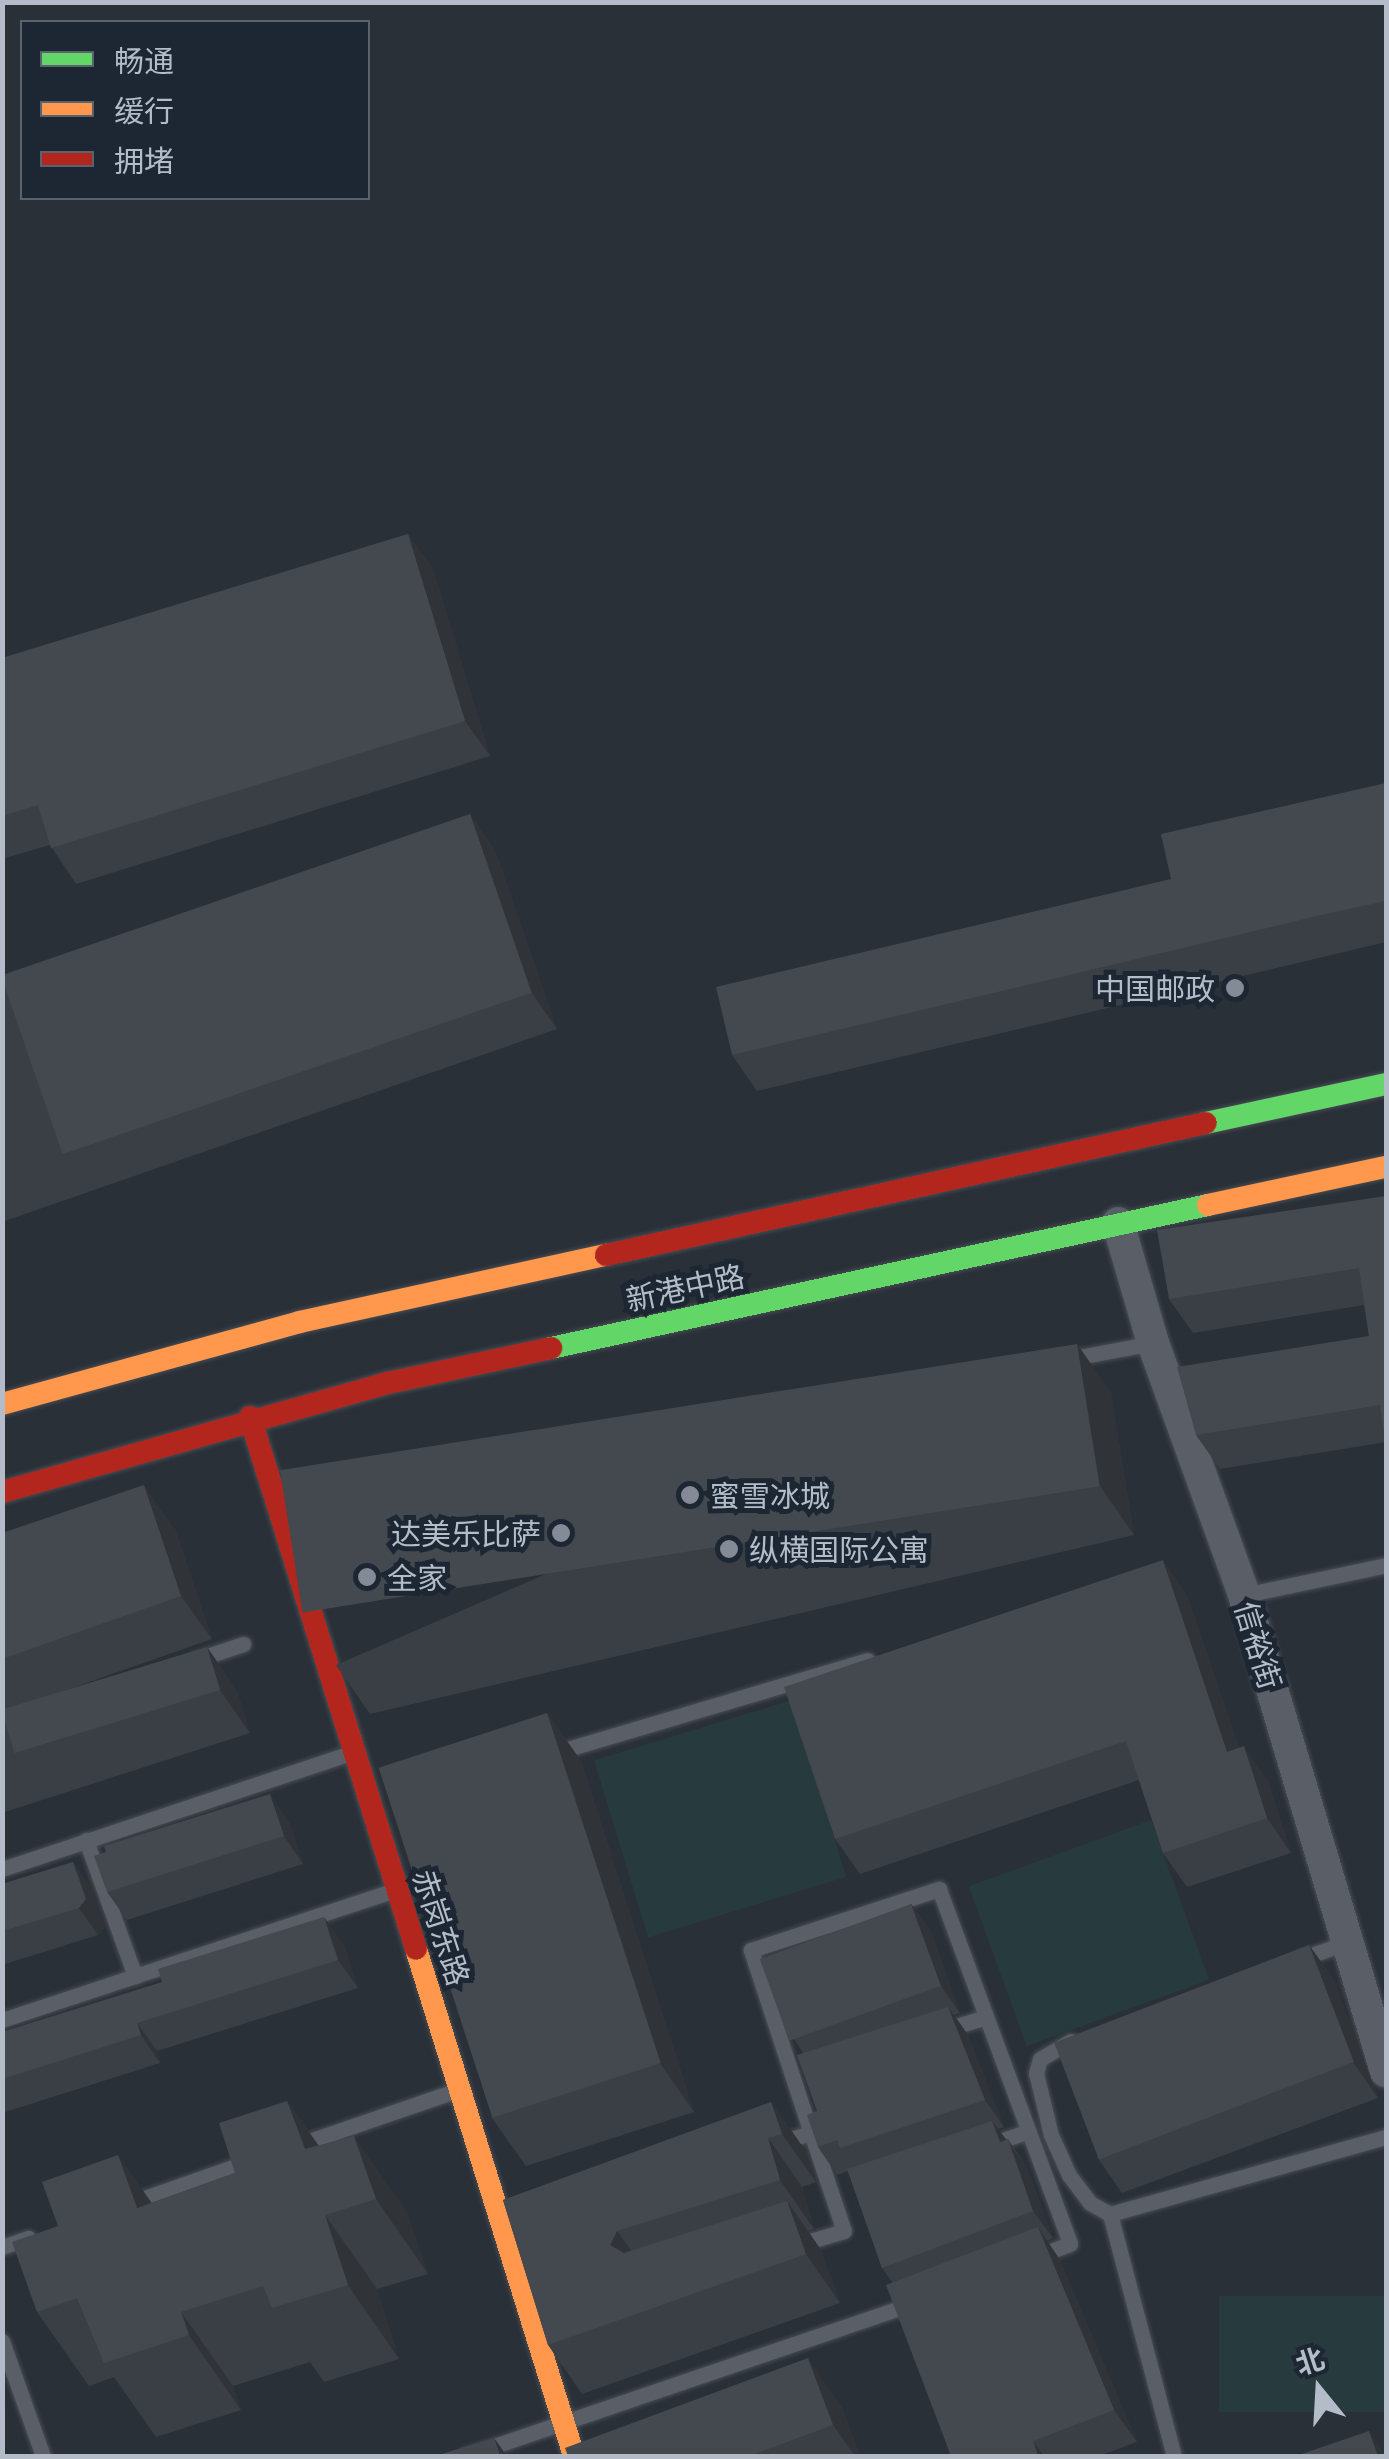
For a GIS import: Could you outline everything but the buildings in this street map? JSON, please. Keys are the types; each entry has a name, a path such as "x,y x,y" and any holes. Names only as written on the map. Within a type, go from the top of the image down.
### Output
{"main road":[{"name":"新港中路","path":"2,1404 225,1340 371,1316 1386,1084"},
{"name":"新港中路","path":"2,1492 386,1374 1386,1166"},
{"name":"赤岗东路","path":"225,1340 355,1752 382,1804 399,1889 462,2088 516,2226 574,2456"}],"street":[{"name":"信裕街","path":"1118,1223 1153,1343 1244,1595 1344,1944 1386,2071"}],"lane":[{"path":"1056,1361 1153,1343"},
{"path":"277,1506 647,1437"},
{"path":"1244,1595 1386,1566"},
{"path":"169,1668 244,1644"},
{"path":"544,1756 888,1654"},
{"path":"2,1869 355,1752"},
{"path":"86,1840 135,1976"},
{"path":"2,2020 399,1889"},
{"path":"788,2248 844,2230 751,1950 939,1890 1070,2244 1014,2265"},
{"path":"1288,1964 1344,1944"},
{"path":"932,2034 986,2017"},
{"path":"1087,2035 1040,2059 1036,2073 1050,2135 1069,2174 1090,2203 1110,2214 1386,2137"},
{"path":"793,2078 809,2072"},
{"path":"278,2152 462,2088"},
{"path":"975,2149 1029,2131"},
{"path":"754,2151 811,2132"},
{"path":"113,2209 260,2158"},
{"path":"832,2196 850,2190"},
{"path":"1110,2214 1172,2452"},
{"path":"2,2247 39,2234"},
{"path":"465,2456 774,2356 940,2293"},
{"path":"2,2341 43,2456"}],"green space":[{"path":"792,1700 846,1877 648,1937 594,1761"},
{"path":"1151,1820 1209,1980 1027,2046 969,1886"},
{"path":"1219,2296 1386,2296 1386,2412 1219,2412"}],"traffic: fast":[{"path":"1206,1123 1386,1084"},
{"path":"551,1348 1208,1205"}],"traffic: slow":[{"path":"1208,1205 1386,1167"},
{"path":"2,1404 300,1322 606,1255"},
{"path":"416,1949 574,2456"}],"traffic: jam":[{"path":"606,1255 1206,1123"},
{"path":"2,1492 388,1383 551,1348"},
{"path":"250,1417 416,1949"}],"place":[{"name":"中国邮政","path":"1235,988"},
{"name":"蜜雪冰城","path":"690,1495"},
{"name":"达美乐比萨","path":"561,1533"},
{"name":"纵横国际公寓","path":"729,1549"},
{"name":"全家","path":"367,1577"}]}
